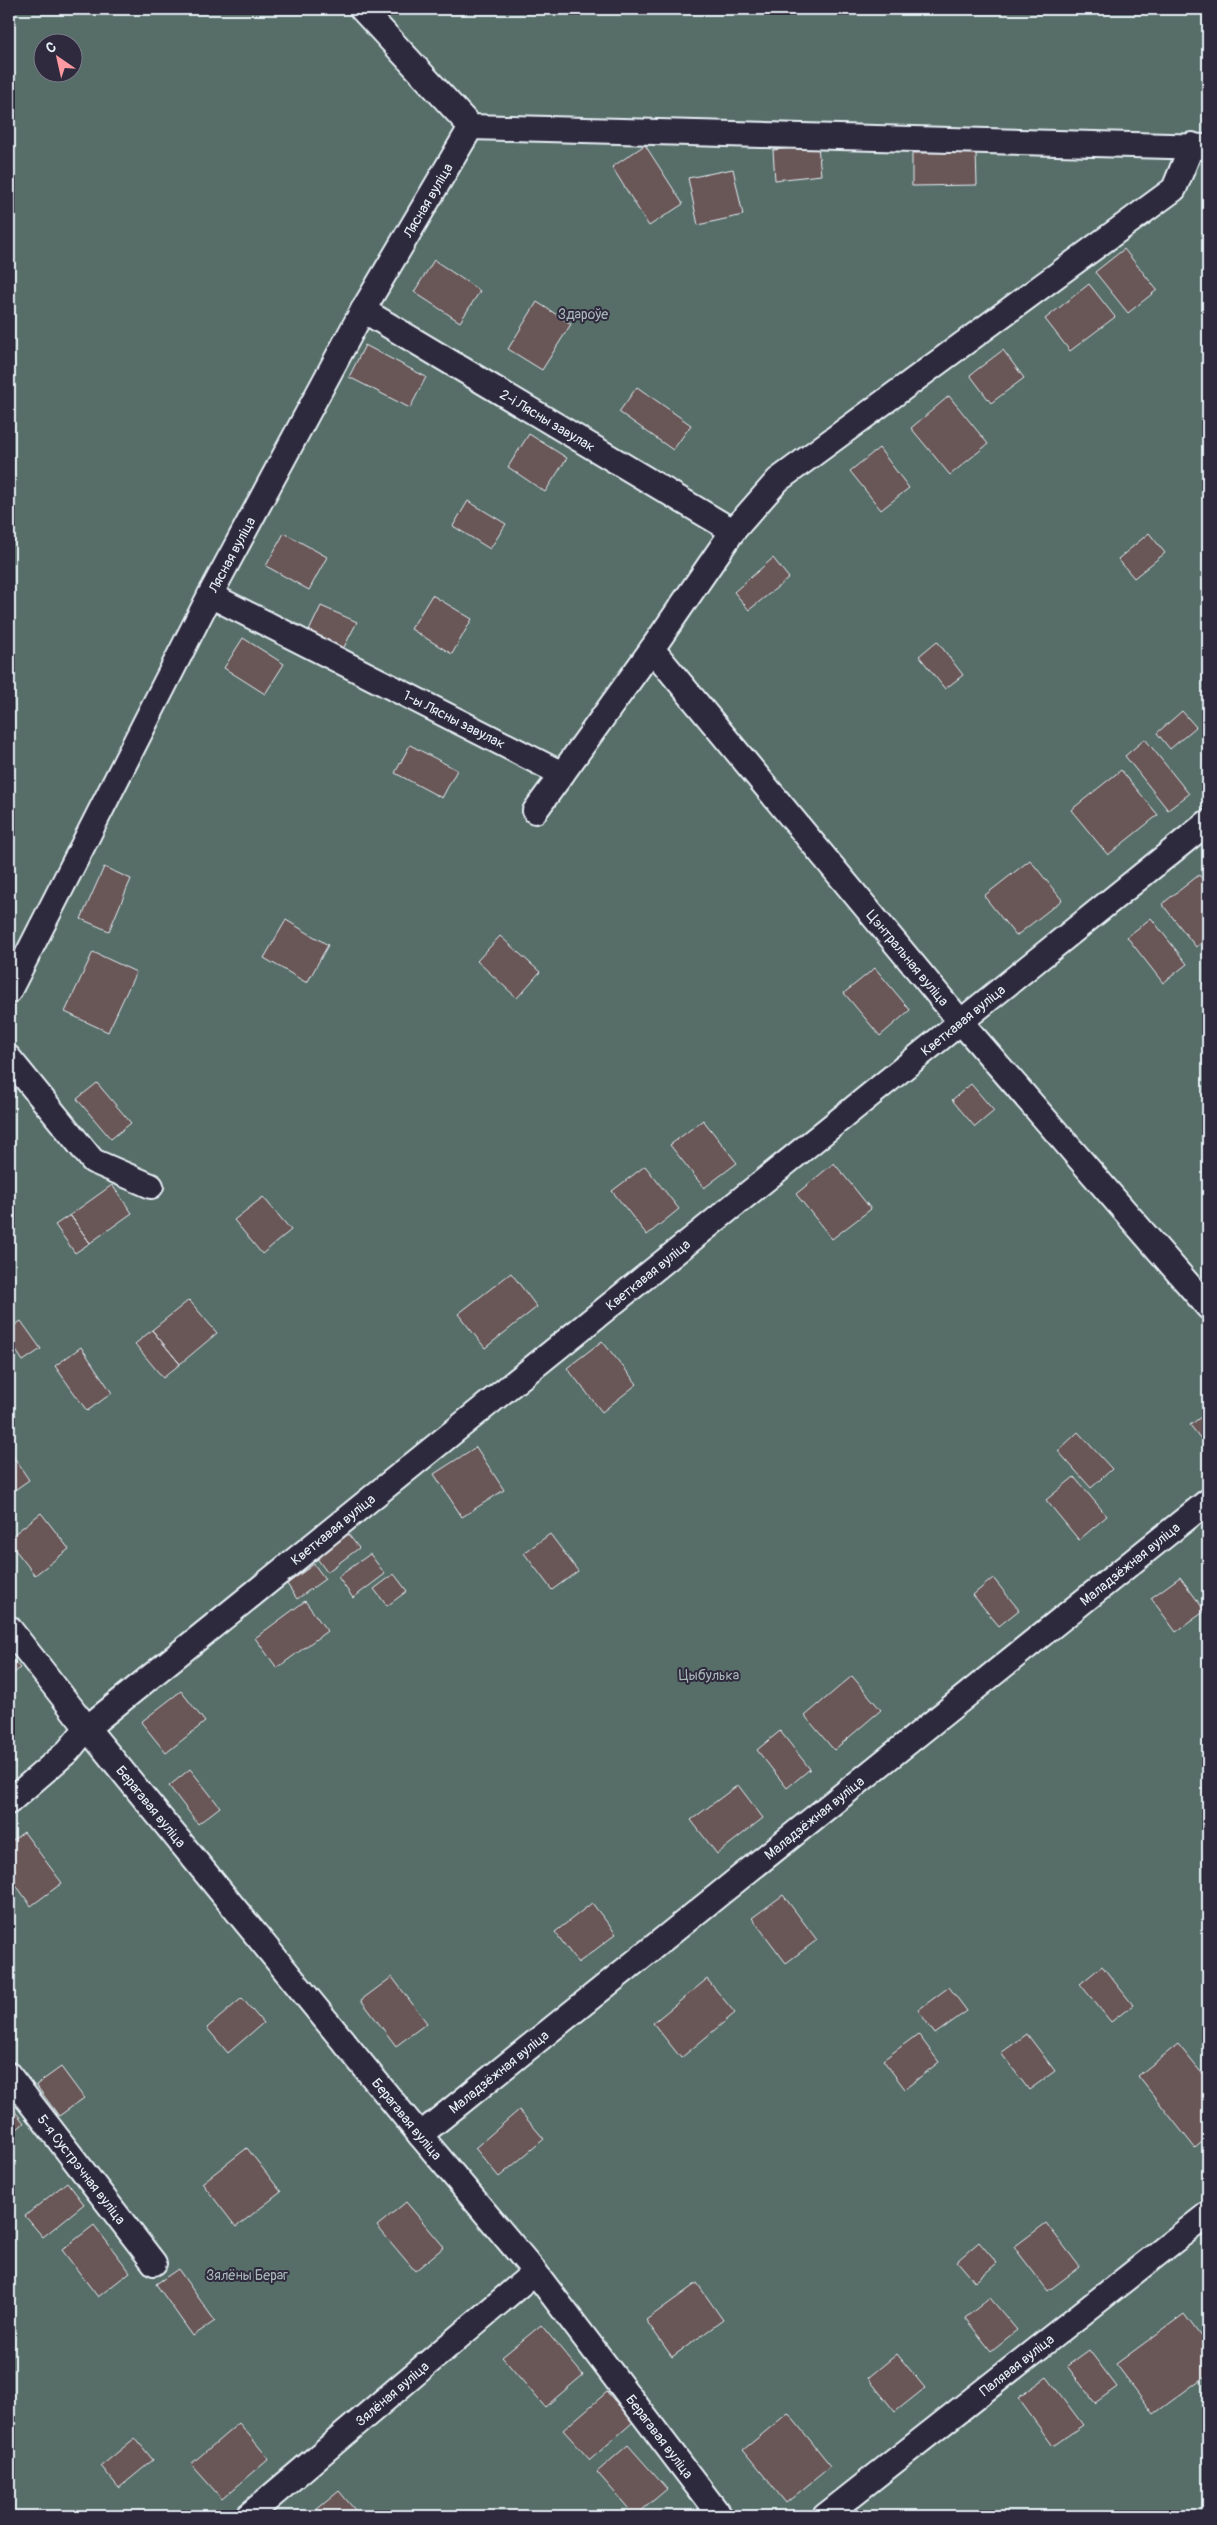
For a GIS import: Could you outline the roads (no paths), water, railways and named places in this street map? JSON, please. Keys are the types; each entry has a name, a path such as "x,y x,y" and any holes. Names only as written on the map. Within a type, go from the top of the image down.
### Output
{"lane":[{"path":"362,9 471,127 1200,146 1174,189 778,480 733,532 536,811"},
{"name":"Лясная вуліца","path":"9,991 210,595 363,310 471,127"},
{"name":"2-і Лясны завулак","path":"363,310 733,532"},
{"name":"1-ы Лясны завулак","path":"210,595 562,774"},
{"name":"Цэнтральная вуліца","path":"652,649 960,1021 1208,1307"},
{"name":"Кветкавая вуліца","path":"9,1802 68,1750 87,1728 1208,822"},
{"path":"9,1058 93,1161 151,1186"},
{"name":"Маладзёжная вуліца","path":"420,2135 1208,1501"},
{"name":"Берагавая вуліца","path":"9,1628 87,1728 420,2135 535,2272 720,2516"},
{"name":"5-я Сустрэчная вуліца","path":"9,2074 154,2263"},
{"name":"Палявая вуліца","path":"825,2516 1208,2214"},
{"name":"Зялёная вуліца","path":"248,2516 535,2272"}],"park label":[{"name":"Здароўе","path":"583,314"},
{"name":"Цыбулька","path":"709,1675"},
{"name":"Зялёны Бераг","path":"247,2275"}]}
